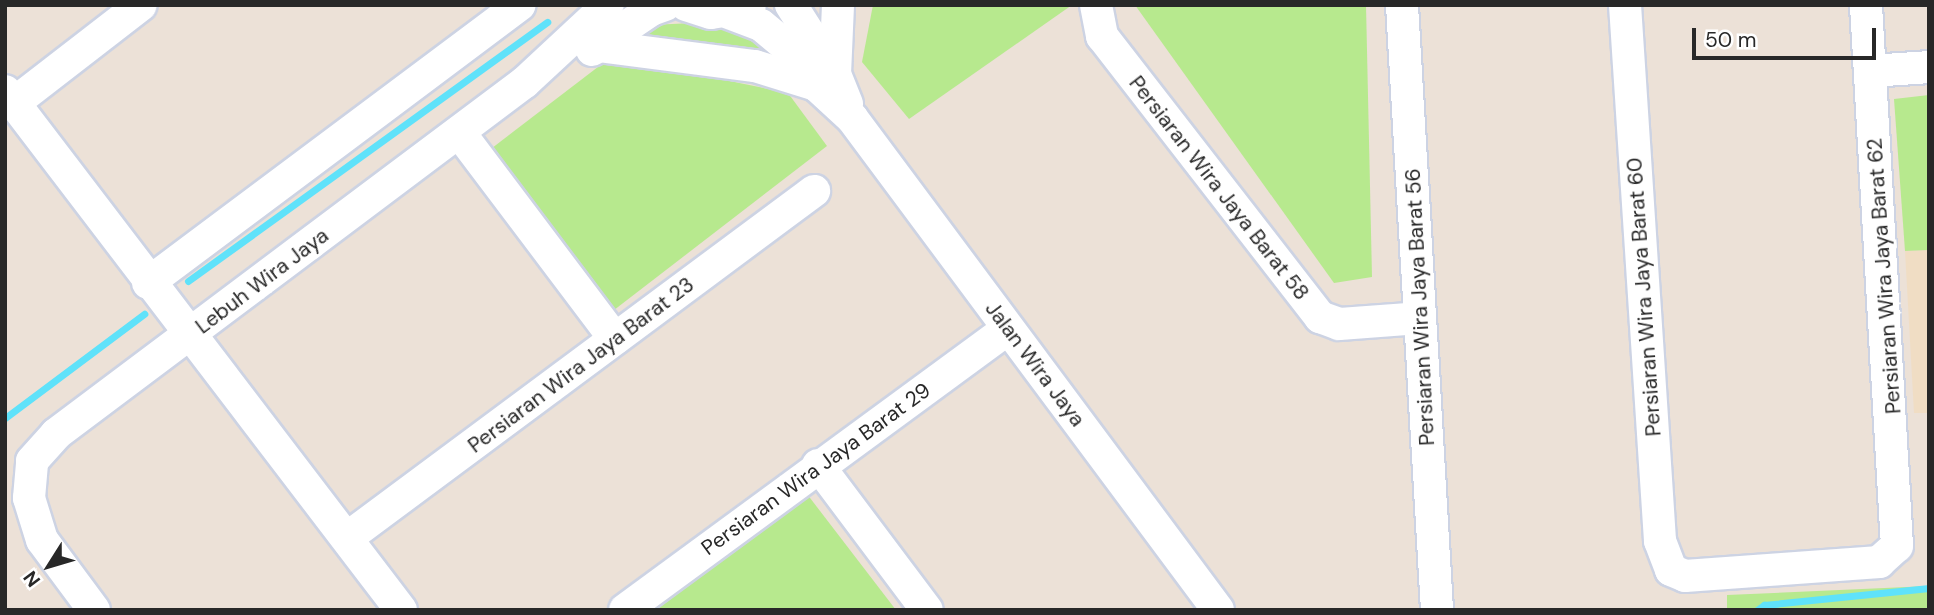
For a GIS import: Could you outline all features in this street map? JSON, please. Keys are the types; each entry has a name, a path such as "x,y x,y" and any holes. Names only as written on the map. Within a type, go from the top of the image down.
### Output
{"street":[{"path":"141,5 10,97 189,337 348,538 401,610"},
{"path":"148,283 485,15 519,5"},
{"name":"Lebuh Wira Jaya","path":"525,82 558,73 665,5"},
{"name":"Jalan Wira Jaya","path":"686,5 742,9 826,80"},
{"name":"Jalan Wira Jaya","path":"792,5 826,80 852,118 1218,610"},
{"path":"598,46 755,66 826,80 838,5"},
{"name":"Persiaran Wira Jaya Barat 58","path":"1096,5 1102,36 1320,317 1339,324 1420,318"},
{"name":"Persiaran Wira Jaya Barat 56","path":"1402,5 1437,610"},
{"name":"Persiaran Wira Jaya Barat 60","path":"1625,5 1660,541 1671,570 1685,576 1879,562 1897,546"},
{"name":"Persiaran Wira Jaya Barat 62","path":"1866,5 1897,546"},
{"name":"Lebuh Wira Jaya","path":"94,610 42,540 29,498 33,461 57,434 525,82 603,8"},
{"path":"1871,71 1929,67"},
{"path":"459,132 615,339"},
{"name":"Persiaran Wira Jaya Barat 23","path":"348,538 814,191"},
{"name":"Persiaran Wira Jaya Barat 29","path":"625,610 818,465 1009,329"},
{"path":"818,465 927,610"}],"shaded area":[{"path":"1929,250 1929,413 1914,413 1905,251"}],"green space":[{"path":"873,5 1072,5 909,119 862,62"},
{"path":"1135,5 1366,5 1372,277 1334,283"},
{"path":"693,23 742,31 759,39 790,68 626,37 651,25"},
{"path":"611,57 788,93 827,146 605,317 483,155"},
{"path":"1929,95 1929,250 1905,251 1894,99"},
{"path":"807,494 896,610 656,610"},
{"path":"1929,586 1929,610 1727,610 1727,595"}],"waterway":[{"path":"188,281 547,22"},
{"path":"5,418 144,314"},
{"path":"1757,610 1764,605 1929,588"}]}
